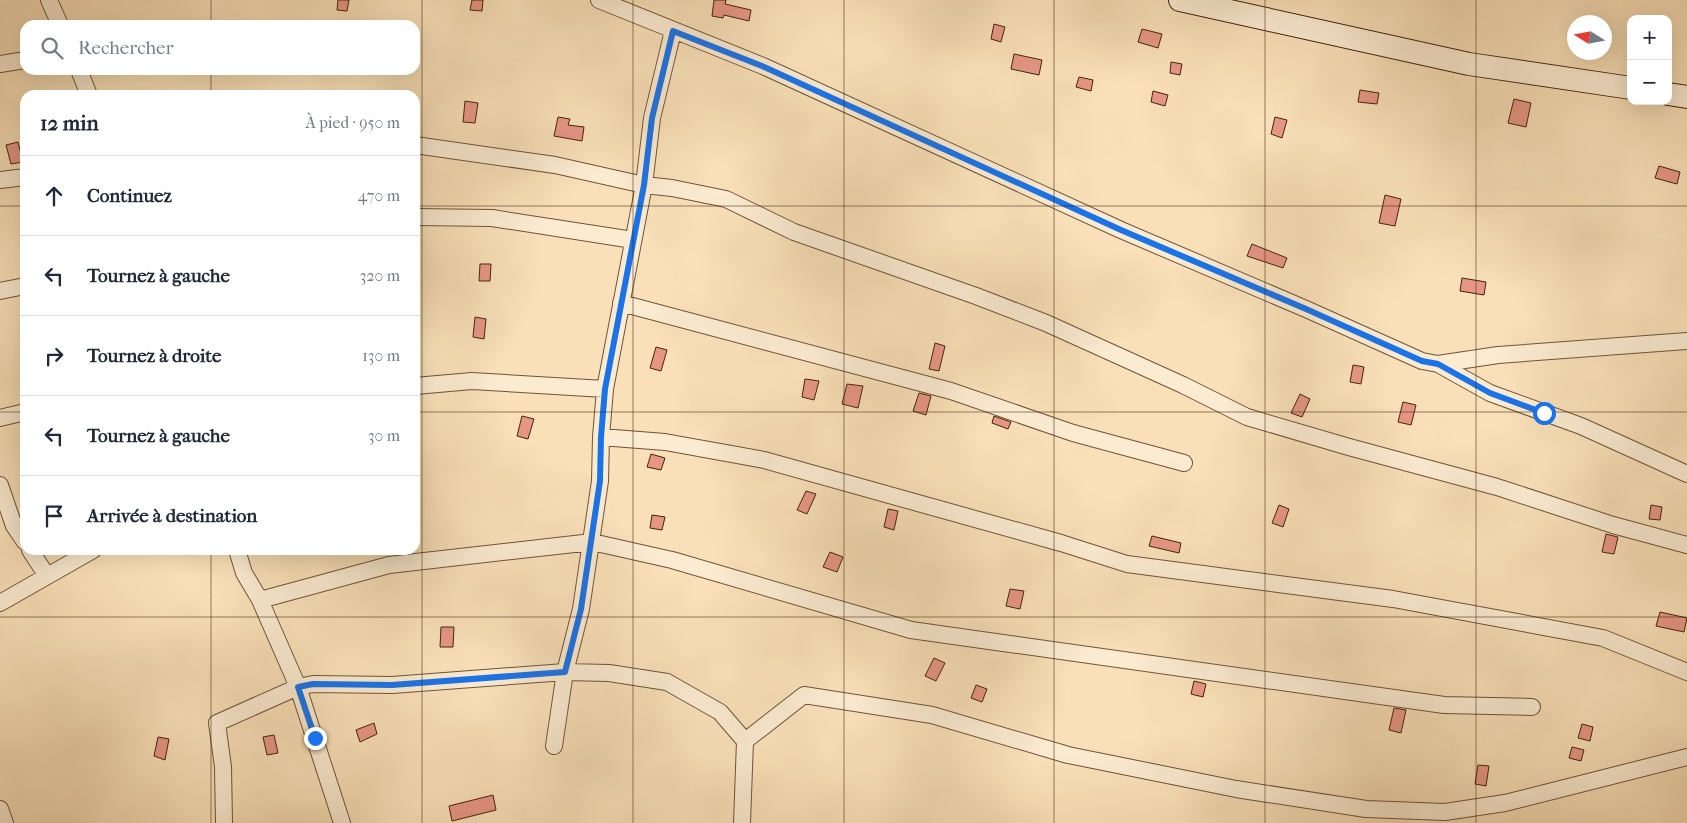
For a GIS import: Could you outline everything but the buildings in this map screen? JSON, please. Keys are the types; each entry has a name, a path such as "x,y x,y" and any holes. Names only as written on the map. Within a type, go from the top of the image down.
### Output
{"main road":[{"path":"1180,0 1469,64 1627,87"},
{"path":"1672,95 1687,97"}],"street":[{"path":"50,0 58,20"},
{"path":"599,0 762,66 1121,230 1422,361 1438,364 1490,393 1581,426 1687,474"},
{"path":"554,746 565,672 581,609 592,542 600,481 605,389 644,185 652,118 673,31"},
{"path":"0,64 20,61"},
{"path":"81,75 88,90"},
{"path":"420,147 555,165 644,185 672,188 726,200 794,232 976,296 1046,323 1183,385 1247,417 1358,450 1497,486 1613,525 1687,545"},
{"path":"0,180 20,178"},
{"path":"420,217 492,218 633,240"},
{"path":"0,291 20,287"},
{"path":"620,303 951,391 1073,433 1184,463"},
{"path":"1438,364 1498,355 1687,341"},
{"path":"420,386 472,381 605,389"},
{"path":"0,418 20,413"},
{"path":"601,437 665,442 764,460 1052,540 1126,564 1392,598 1602,638 1687,672"},
{"path":"0,485 14,526 20,535"},
{"path":"260,600 389,565 592,542 672,560 911,630 1444,705 1532,707"},
{"path":"33,555 47,576"},
{"path":"0,603 84,555"},
{"path":"239,555 244,572 260,600 298,687 342,823"},
{"path":"224,823 223,767 217,723 298,687 313,684 392,685 565,672 609,673 667,682 720,712 745,741 742,823"},
{"path":"745,741 804,695 932,715 1068,755 1236,789 1366,809 1445,812 1505,803 1687,757"},
{"path":"0,809 5,823"}],"route":[{"path":"315,738 298,687 313,684 392,685 565,672 581,609 592,542 600,481 605,389 644,185 652,118 673,31 762,66 954,152 1121,230 1422,361 1438,364 1490,393 1544,413"}]}
